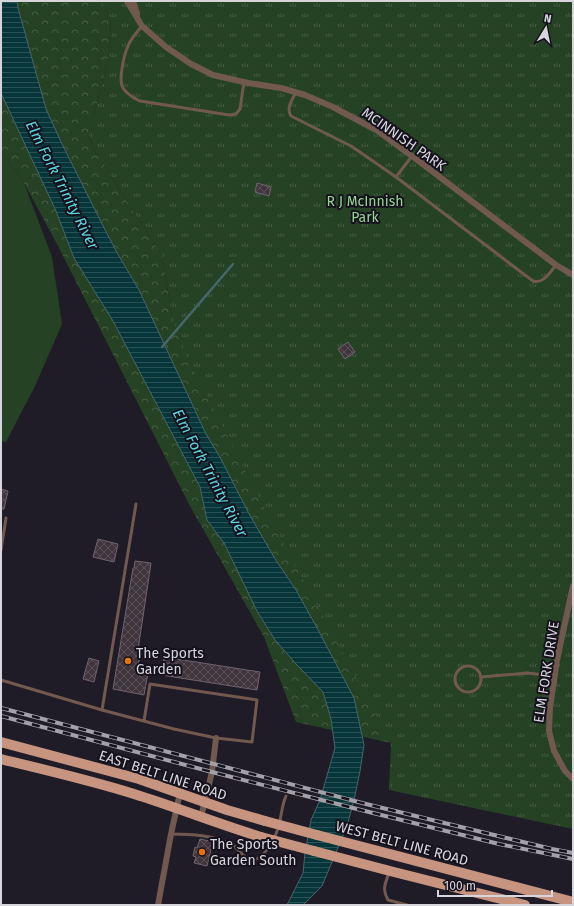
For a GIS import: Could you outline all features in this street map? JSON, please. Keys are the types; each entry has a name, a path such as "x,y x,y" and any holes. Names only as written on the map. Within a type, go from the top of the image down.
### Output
{"main road":[{"name":"EAST BELT LINE ROAD","path":"1,742 139,779 227,810 317,835"},
{"name":"EAST BELT LINE ROAD","path":"1,759 102,785 177,808 235,829 314,851"},
{"name":"WEST BELT LINE ROAD","path":"317,835 573,902"},
{"name":"WEST BELT LINE ROAD","path":"314,851 505,902 524,905"}],"street":[{"name":"MCINNISH PARK","path":"127,1 142,26 166,47 191,64 214,75 296,92 333,107 378,131 556,264 573,275"},
{"name":"MCINNISH PARK","path":"133,1 142,26"},
{"name":"ELM FORK DRIVE","path":"573,586 557,660 556,676 550,708 549,731 554,750 565,772 573,779"},
{"path":"201,817 212,772 216,738"},
{"path":"158,905 180,793"}],"lane":[{"path":"142,26 133,37 125,55 121,81 123,89 130,96 140,101 229,115 236,114 240,109 244,82"},
{"path":"296,92 289,108 291,116 350,146 396,177 533,281 538,283 543,281 556,264"},
{"path":"396,177 412,156"},
{"path":"102,710 136,504"},
{"path":"1,550 6,518"},
{"path":"466,666 475,668 479,671 481,677 481,684 471,693 466,693 459,689 455,682 458,670 466,666"},
{"path":"481,677 520,673 556,676"},
{"path":"1,680 144,721 216,738 252,742 257,700 150,684 144,721"},
{"path":"171,834 204,835 234,846 248,859 253,860 259,858 267,850 278,831 282,816 282,804 286,796"},
{"path":"390,871 385,884 384,894 388,900 407,905"}],"green space":[{"path":"1,1 102,1 110,18 111,45 98,100 88,133 94,150 162,255 172,316 347,508 391,743 296,722 264,637 190,506 58,246 24,183 1,151"},
{"name":"R J McInnish Park","path":"102,1 573,1 573,829 389,790 391,743 253,486 187,357 172,316 162,255 94,150 88,132 98,100 111,45 110,18"},
{"path":"1,151 24,183 52,257 62,324 35,386 6,442 1,441"}],"water":[{"name":"Elm Fork Trinity River","path":"1,1 17,1 46,109 62,144 116,251 139,290 206,434 275,559 296,590 354,698 364,745 354,800 347,826 322,886 303,905 287,905 303,873 311,820 320,800 335,748 331,719 323,692 275,640 257,611 224,543 207,520 200,487 113,321 74,258 56,211 1,93"}],"building":[{"path":"257,183 271,187 269,196 255,192"},
{"path":"348,342 355,352 345,359 338,349"},
{"path":"1,489 8,491 4,509 1,509"},
{"path":"98,539 118,544 114,562 93,557"},
{"path":"135,561 151,563 138,650 141,651 137,671 148,673 144,695 113,689"},
{"path":"164,657 260,672 257,690 161,675"},
{"path":"89,658 99,661 94,682 83,679"},
{"name":"The Sports Garden South","path":"200,839 213,842 207,866 194,863 196,857 193,856 195,847 197,848"}],"waterway":[{"path":"162,347 233,264"}],"railway":[{"path":"1,708 366,804 573,853"},
{"path":"1,716 365,811 499,844 573,859"}],"place":[{"name":"The Sports Garden","path":"128,661"},
{"name":"The Sports Garden South","path":"202,852"}]}
